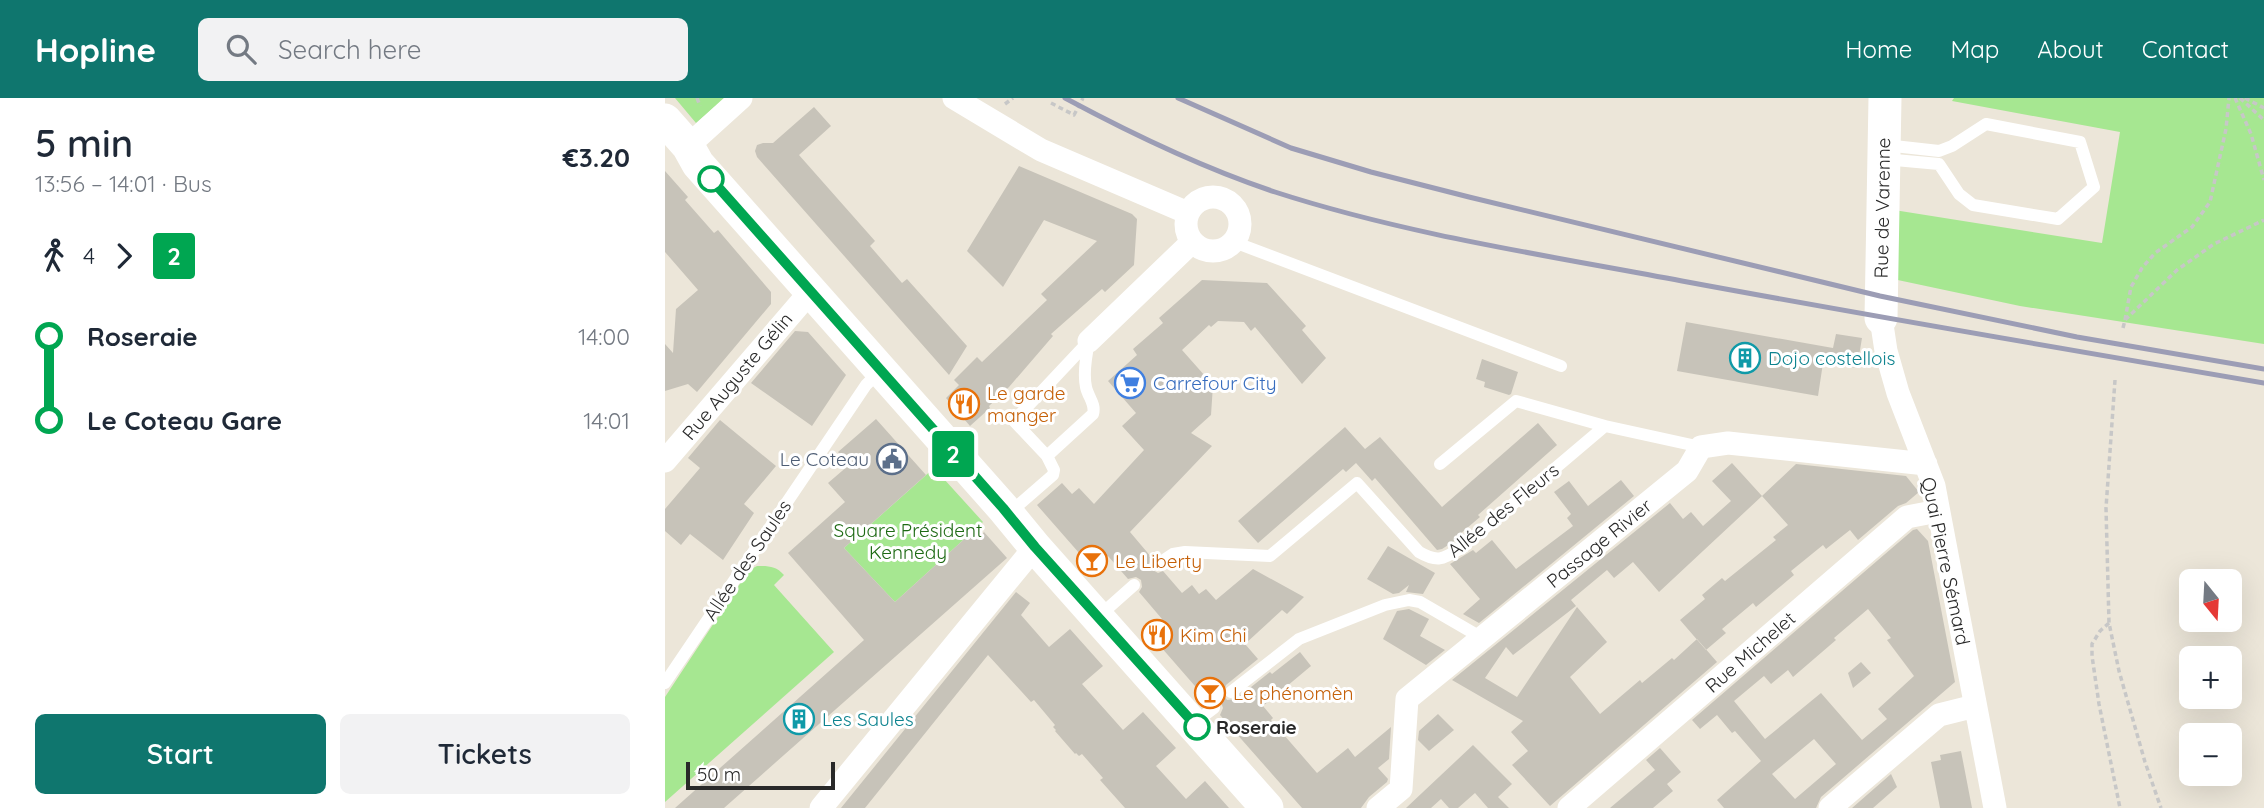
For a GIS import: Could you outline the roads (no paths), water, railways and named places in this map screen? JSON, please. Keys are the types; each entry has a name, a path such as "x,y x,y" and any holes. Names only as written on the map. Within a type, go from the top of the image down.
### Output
{"street":[{"path":"688,146 741,98"},
{"path":"954,98 1041,150 1188,213"},
{"name":"Rue de Varenne","path":"1881,318 1885,98"},
{"path":"665,120 688,146 698,164 1098,617 1204,715 1267,808"},
{"path":"1203,199 1223,199 1232,204 1238,212 1241,222 1239,233 1227,248 1218,251 1199,248 1192,242 1186,228 1188,213 1203,199"},
{"path":"1089,341 1192,242"},
{"name":"Rue Auguste Gélin","path":"665,461 810,292"},
{"name":"Quai Pierre Sémard","path":"1881,318 1883,339 1898,393 1934,486 1995,808"},
{"path":"1701,447 1728,443 1926,464"},
{"name":"Passage Rivier","path":"1378,808 1401,789 1407,699 1687,471 1701,447"},
{"name":"Rue Michelet","path":"1569,808 1907,517 1938,511"},
{"path":"821,808 1035,547"},
{"path":"1830,808 1938,716 1975,706"}],"lane":[{"path":"1986,124 2080,142 2094,187 2058,219 1973,205 1959,194 1939,164 1884,152 1939,151 1952,146 1986,124"},
{"path":"1947,175 1952,146"},
{"path":"1234,242 1561,366"},
{"path":"1047,456 1093,414 1095,409 1086,388 1086,355 1089,341"},
{"path":"1008,514 1053,475 1054,470 1047,456 1014,421 1089,341"},
{"name":"Allée des Saules","path":"665,682 866,385 880,371"},
{"path":"1440,464 1516,401 1605,426 1701,447"},
{"name":"Allée des Fleurs","path":"1158,564 1173,554 1185,552 1270,556 1357,483 1419,552 1430,559 1439,559 1461,548 1605,426"},
{"path":"1098,617 1134,585"},
{"path":"1231,692 1299,639 1385,605 1409,600 1420,602 1482,638"}],"railway":[{"path":"1065,98 1142,137 1221,172 1275,192 1375,220 1477,243 1755,294 2264,383"},
{"path":"1178,98 1291,148 1469,197 1880,296 2077,337 2264,369"}],"place":[{"name":"Dojo costellois","path":"1745,358"},
{"name":"Carrefour City","path":"1130,383"},
{"name":"Le garde manger","path":"964,404"},
{"name":"Le Coteau","path":"892,459"},
{"name":"Le Liberty","path":"1092,561"},
{"name":"Kim Chi","path":"1157,635"},
{"name":"Le phénomèn","path":"1210,693"},
{"name":"Les Saules","path":"799,719"},
{"name":"Roseraie","path":"1197,727"}],"park label":[{"name":"Square Président Kennedy","path":"908,541"}]}
